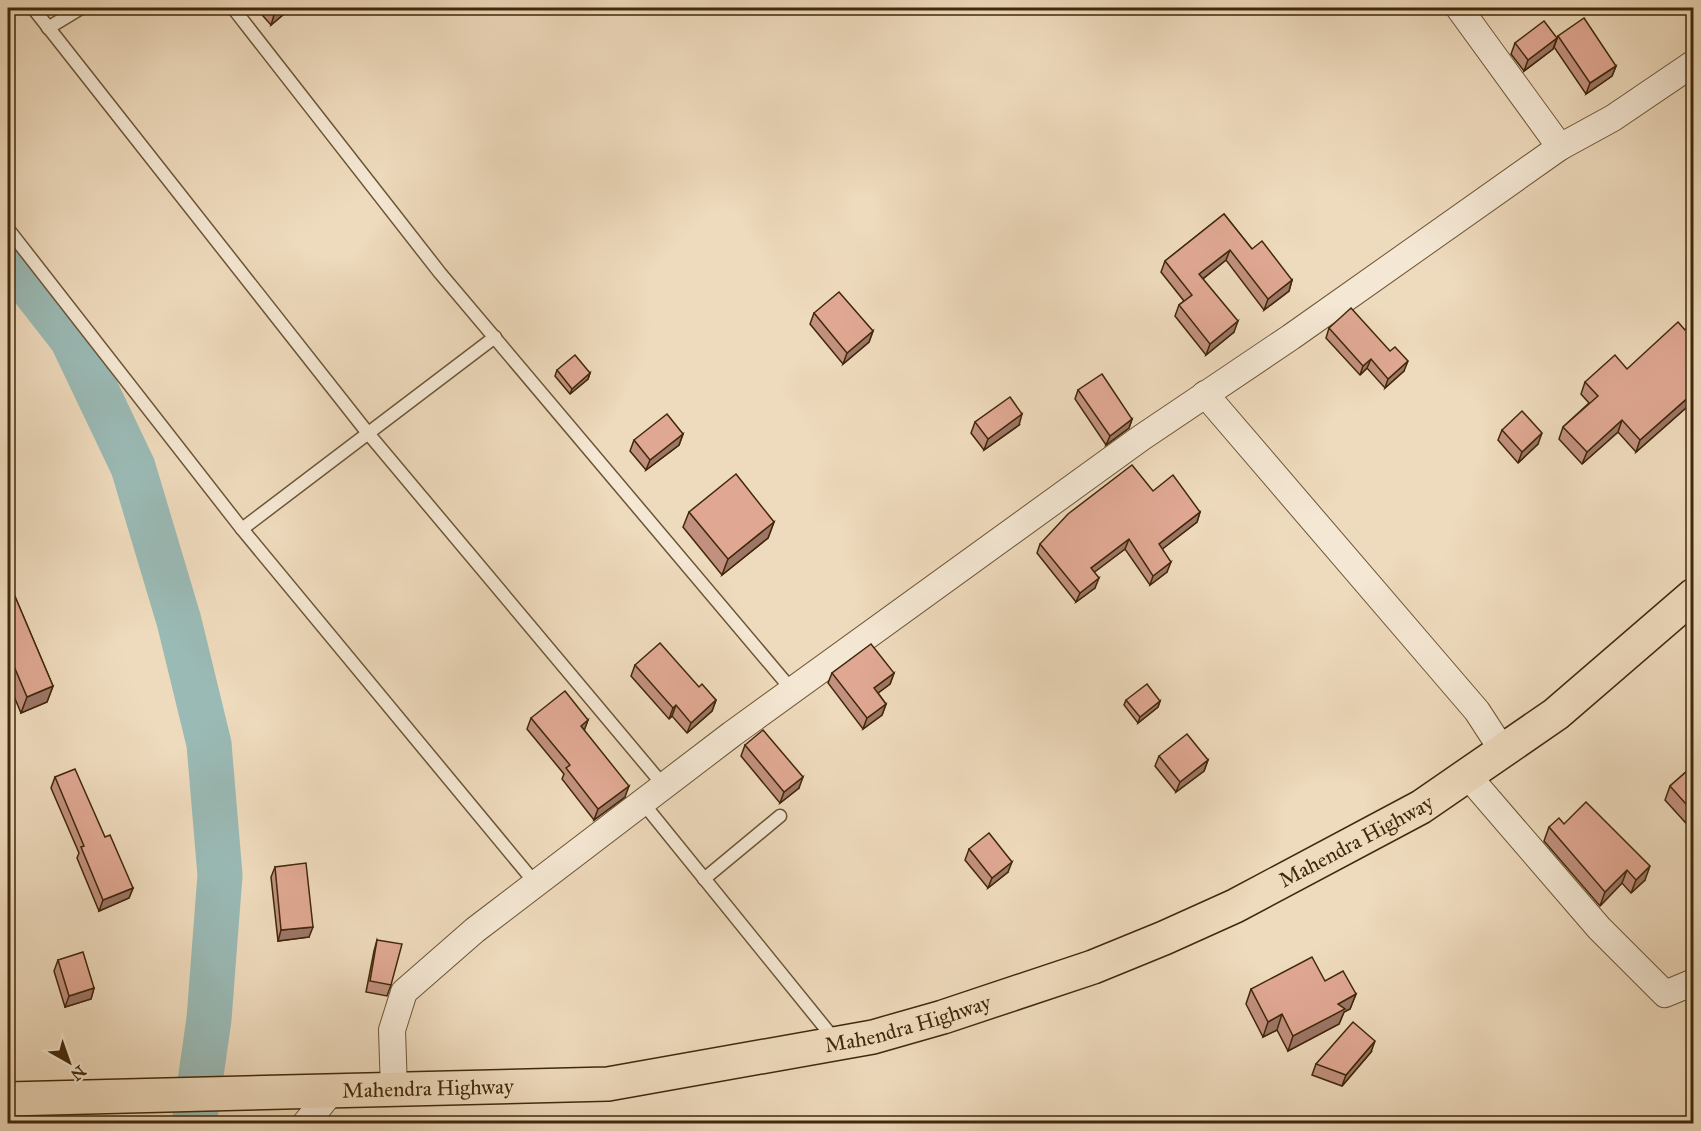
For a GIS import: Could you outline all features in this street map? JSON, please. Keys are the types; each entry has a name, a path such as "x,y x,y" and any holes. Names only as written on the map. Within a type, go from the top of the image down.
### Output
{"highway":[{"name":"Mahendra Highway","path":"8,1099 608,1084 838,1044 943,1017 1093,967 1164,938 1235,906 1421,807 1556,714 1694,595"}],"street":[{"path":"1459,8 1560,147"},
{"path":"394,1090 392,1030 404,992 475,930 792,690 1141,438 1560,147 1613,118 1694,63"},
{"path":"1205,394 1477,711 1503,751"},
{"path":"1468,776 1599,928 1665,994 1694,982"},
{"path":"305,1124 332,1091"}],"lane":[{"path":"33,8 367,432 664,786"},
{"path":"48,28 81,8"},
{"path":"233,8 440,273 792,690"},
{"path":"8,229 242,529 536,884"},
{"path":"242,529 495,337"},
{"path":"643,803 838,1044"},
{"path":"704,879 780,816"}],"building":[{"path":"268,8 283,8 274,15"},
{"path":"1584,18 1616,66 1590,83 1558,36"},
{"path":"1544,21 1557,38 1528,60 1515,43"},
{"path":"1224,214 1252,249 1262,241 1292,280 1268,299 1230,250 1199,274 1238,321 1210,344 1179,305 1192,295 1165,261"},
{"path":"839,292 873,331 847,353 814,313"},
{"path":"1351,308 1390,351 1395,347 1408,361 1388,379 1371,359 1363,366 1329,328"},
{"path":"1678,322 1685,330 1694,322 1694,397 1691,395 1640,440 1622,420 1587,452 1563,427 1598,396 1585,382 1615,355 1627,369"},
{"path":"575,355 590,373 572,389 557,370"},
{"path":"1102,374 1132,419 1110,436 1078,390"},
{"path":"1010,397 1022,414 988,439 975,422"},
{"path":"1522,411 1542,433 1522,452 1502,430"},
{"path":"667,414 683,434 650,460 634,440"},
{"path":"1132,465 1153,491 1173,475 1200,512 1159,544 1171,562 1153,576 1129,539 1091,568 1099,578 1080,593 1040,544 1068,514"},
{"path":"736,474 774,522 728,559 689,512"},
{"path":"8,580 53,686 27,697 8,652"},
{"path":"660,643 699,687 702,684 716,700 691,723 676,705 673,708 635,665"},
{"path":"871,644 894,673 874,688 886,704 867,718 832,673"},
{"path":"1147,684 1160,701 1140,717 1126,700"},
{"path":"565,691 588,720 581,726 629,786 598,809 566,768 570,765 531,718"},
{"path":"763,730 803,777 784,792 745,745"},
{"path":"1187,734 1208,760 1180,782 1159,756"},
{"path":"1694,765 1694,813 1670,786"},
{"path":"75,769 105,837 110,835 133,888 103,900 81,847 84,846 55,777"},
{"path":"1586,802 1650,866 1636,880 1627,870 1605,892 1549,827 1559,818 1564,824"},
{"path":"989,833 1012,862 992,878 969,849"},
{"path":"306,863 313,927 281,930 275,867"},
{"path":"377,940 402,944 391,985 370,981"},
{"path":"83,952 94,988 69,996 58,960"},
{"path":"1312,957 1325,981 1343,971 1356,994 1338,1004 1345,1009 1293,1036 1282,1014 1268,1022 1251,989"},
{"path":"1353,1022 1375,1041 1346,1075 1316,1064"}],"waterway":[{"path":"8,257 72,339 133,467 179,621 209,744 220,875 209,1019 194,1124"}]}
